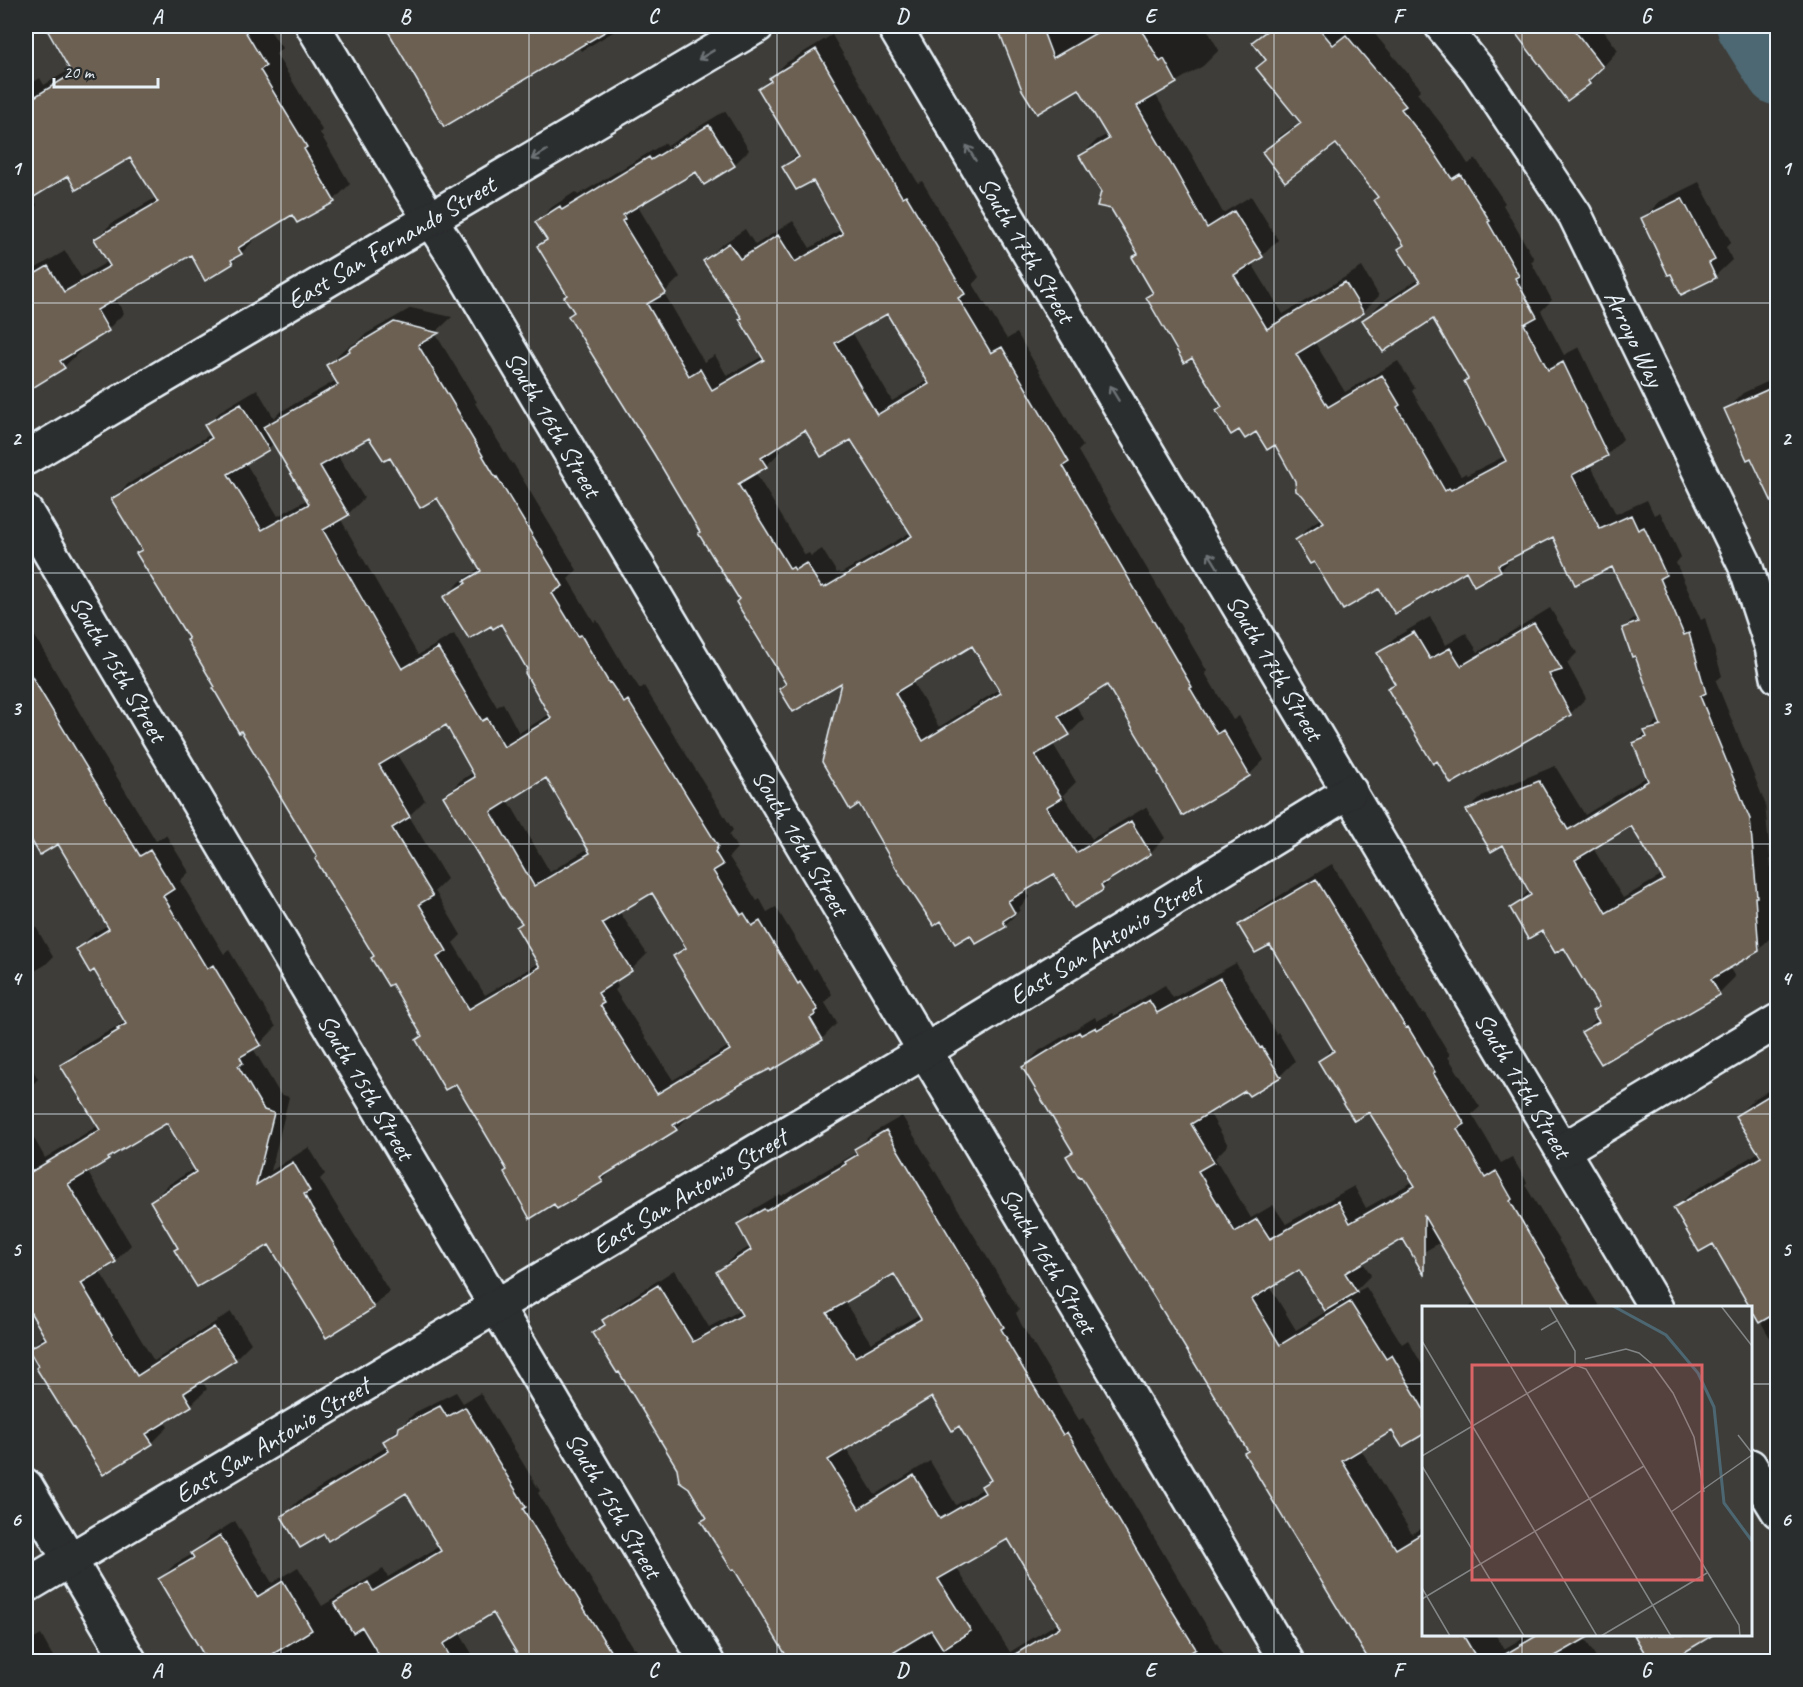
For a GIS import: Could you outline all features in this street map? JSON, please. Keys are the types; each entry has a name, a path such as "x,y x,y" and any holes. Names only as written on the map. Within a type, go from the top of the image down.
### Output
{"street":[{"name":"South 16th Street","path":"313,26 407,183 432,219 1287,1662"},
{"name":"East San Fernando Street","path":"26,458 756,26"},
{"name":"South 17th Street","path":"894,26 1655,1306"},
{"name":"Arroyo Way","path":"1442,26 1478,70 1575,215 1745,565 1772,647 1778,677"},
{"name":"South 15th Street","path":"26,512 707,1662"},
{"name":"East San Antonio Street","path":"26,1586 925,1051 1350,791"},
{"path":"1563,1150 1778,1021"},
{"path":"1752,1469 1778,1511"},
{"path":"26,1486 130,1662"}],"building":[{"path":"45,26 242,26 266,66 260,70 307,147 304,149 335,202 297,223 292,215 238,248 242,254 231,260 233,264 205,281 191,255 97,310 109,331 60,361 65,368 26,392 26,279 48,266 64,292 110,266 94,239 158,202 130,158 76,190 68,176 26,202 26,102 72,74"},
{"path":"385,26 615,26 444,127"},
{"path":"997,26 1041,26 1053,58 1108,26 1139,26 1160,62 1164,59 1177,83 1137,106 1207,228 1234,211 1263,257 1234,275 1267,329 1345,282 1364,313 1296,354 1328,407 1382,375 1400,405 1397,407 1445,491 1506,461 1464,381 1468,379 1433,319 1383,352 1362,320 1420,282 1398,249 1404,245 1374,200 1378,197 1336,144 1285,182 1262,152 1301,123 1256,68 1266,60 1252,42 1273,26 1317,26 1333,45 1346,35 1406,106 1401,109 1452,179 1460,174 1490,221 1488,222 1519,276 1515,278 1537,317 1524,324 1548,370 1563,362 1608,456 1572,475 1600,529 1631,515 1638,530 1644,527 1666,575 1660,578 1684,635 1689,633 1706,693 1700,696 1750,819 1759,951 1711,979 1720,995 1601,1064 1581,1032 1599,1022 1592,1011 1599,1007 1564,948 1555,953 1542,931 1528,939 1510,908 1531,895 1503,845 1491,852 1466,810 1539,781 1568,830 1648,781 1633,743 1647,737 1644,731 1661,726 1622,628 1638,622 1612,567 1575,585 1553,537 1498,565 1501,571 1474,586 1466,571 1395,614 1379,589 1343,610 1314,562 1310,564 1295,540 1324,522 1296,491 1295,481 1275,445 1267,450 1256,432 1245,439 1239,430 1231,435 1216,411 1222,407 1192,358 1184,363 1146,297 1153,293 1132,257 1138,254 1111,209 1097,206 1101,192 1079,156 1109,139 1079,89 1037,114 1022,90","holes":["1631,826 1664,880 1606,913 1575,860"]},
{"path":"1510,26 1571,26 1603,67 1588,81 1590,84 1567,101"},
{"path":"816,49 902,197 906,195 965,294 958,298 991,353 1002,347 1069,462 1063,466 1192,687 1190,688 1217,734 1223,730 1250,776 1182,816 1159,772 1107,685 1058,716 1070,735 1035,755 1062,798 1046,807 1076,853 1131,821 1151,854 1101,885 1102,891 1074,908 1054,874 1008,901 1015,913 1003,921 1006,927 976,944 970,935 955,944 941,921 934,926 897,870 859,804 850,810 822,762 841,683 793,712 779,689 786,684 736,602 739,599 698,533 700,532 654,454 568,316 574,312 564,297 567,295 537,246 547,240 535,222 560,206 562,210 649,157 651,160 709,125 735,166 704,185 696,172 623,215 625,219 622,221 666,293 647,304 689,376 700,369 712,390 764,360 739,319 742,318 703,261 729,243 740,259 778,235 795,262 843,234 813,181 796,190 782,167 799,157 758,89 771,81 769,78","holes":["887,314 929,384 877,415 835,343","805,430 821,457 851,440 912,536 824,588 821,587 806,563 795,570 793,567 790,569 738,484 767,467 761,458","972,646 1001,693 923,741 895,693"]},
{"path":"1682,198 1715,260 1709,263 1716,278 1681,295 1671,274 1668,275 1641,218"},
{"path":"394,322 439,333 418,345 563,586 552,593 578,636 581,635 609,683 624,703 628,700 718,846 715,852 723,865 713,871 741,915 744,913 752,926 760,921 798,984 800,982 818,1010 810,1018 823,1040 771,1071 770,1069 748,1080 673,1125 677,1130 600,1178 603,1182 557,1209 554,1204 530,1219 504,1172 507,1170 456,1084 445,1090 416,1040 422,1036 392,984 388,986 371,958 374,956 315,859 317,857 241,731 239,733 187,640 189,639 136,553 142,550 111,499 212,438 204,425 241,404 269,450 228,474 262,530 309,504 263,427 338,385 326,365 350,351 349,349","holes":["369,438 384,461 390,458 420,508 437,498 481,571 443,597 469,639 491,626 493,629 501,624 527,669 525,673 551,718 504,747 487,718 482,721 438,648 402,669 323,530 349,515 320,466","446,725 475,777 443,796 509,907 522,923 516,927 540,967 469,1009 437,957 447,951 419,904 433,896 392,828 410,817 379,765","546,778 590,853 534,886 491,812","652,893 686,948 673,956 730,1050 657,1094 600,1005 604,1003 598,993 632,971 602,923"]},
{"path":"1778,385 1778,515 1751,458 1747,460 1724,409"},
{"path":"1534,623 1562,670 1549,674 1571,715 1451,784 1437,761 1433,764 1387,688 1395,684 1377,653 1414,632 1430,659 1450,648 1461,666"},
{"path":"26,667 140,856 150,850 174,889 163,896 207,969 213,965 261,1045 240,1057 243,1063 238,1066 264,1110 274,1113 256,1185 293,1162 310,1191 304,1194 312,1209 374,1308 326,1338 269,1245 197,1287 174,1250 178,1248 150,1201 196,1172 167,1123 108,1158 109,1160 68,1184 116,1262 81,1283 137,1376 214,1327 236,1360 184,1393 192,1406 146,1434 153,1444 103,1475 36,1368 38,1366 28,1349 46,1339 26,1305 26,1175 100,1130 60,1065 126,1024 94,970 90,973 76,949 109,929 58,844 40,855 26,831"},
{"path":"1316,879 1465,1124 1457,1129 1485,1178 1496,1171 1512,1199 1510,1201 1572,1306 1477,1306 1424,1216 1424,1275 1403,1239 1345,1273 1357,1292 1325,1311 1299,1270 1252,1299 1280,1345 1350,1302 1386,1359 1392,1355 1422,1407 1422,1435 1402,1447 1392,1431 1342,1461 1396,1549 1422,1533 1422,1636 1464,1636 1479,1662 1370,1662 1244,1453 1248,1451 1066,1156 1073,1152 1022,1067 1079,1032 1081,1035 1096,1027 1097,1030 1149,1000 1157,1013 1220,978 1260,1048 1262,1047 1281,1077 1249,1096 1245,1091 1191,1124 1214,1162 1198,1171 1235,1232 1257,1219 1270,1239 1338,1201 1350,1223 1415,1186 1369,1112 1354,1121 1318,1061 1334,1051 1270,945 1255,953 1238,925"},
{"path":"1778,1090 1778,1312 1759,1323 1752,1311 1752,1306 1749,1306 1713,1244 1699,1252 1673,1208 1761,1157 1735,1116"},
{"path":"886,1130 1004,1327 1001,1329 1006,1340 1063,1435 1067,1432 1196,1649 1176,1662 1002,1662 1060,1627 1008,1539 938,1579 971,1631 943,1649 931,1630 878,1662 790,1662 734,1569 732,1570 701,1521 707,1518 689,1488 679,1481 677,1468 619,1372 617,1373 592,1333 605,1325 602,1320 658,1285 693,1342 742,1315 716,1272 751,1250 737,1224 764,1209 766,1211 846,1164 845,1162 857,1155 854,1149","holes":["894,1274 921,1319 855,1357 827,1313","932,1397 952,1431 959,1426 991,1480 981,1486 985,1493 940,1519 914,1475 859,1509 828,1460"]},
{"path":"440,1406 447,1417 465,1407 526,1507 523,1509 617,1662 522,1662 493,1613 443,1644 453,1662 383,1662 362,1627 353,1633 334,1603 368,1582 373,1591 441,1551 406,1493 328,1541 324,1534 300,1548 281,1516 389,1451 383,1441 398,1432 399,1427"},
{"path":"220,1535 257,1597 283,1581 312,1630 260,1662 208,1662 158,1579 194,1558 191,1553"},
{"path":"1536,1636 1590,1636 1545,1662 1492,1662"},
{"path":"1635,1636 1711,1636 1668,1662 1650,1662"}],"waterway":[{"path":"1748,26 1778,74"}]}
